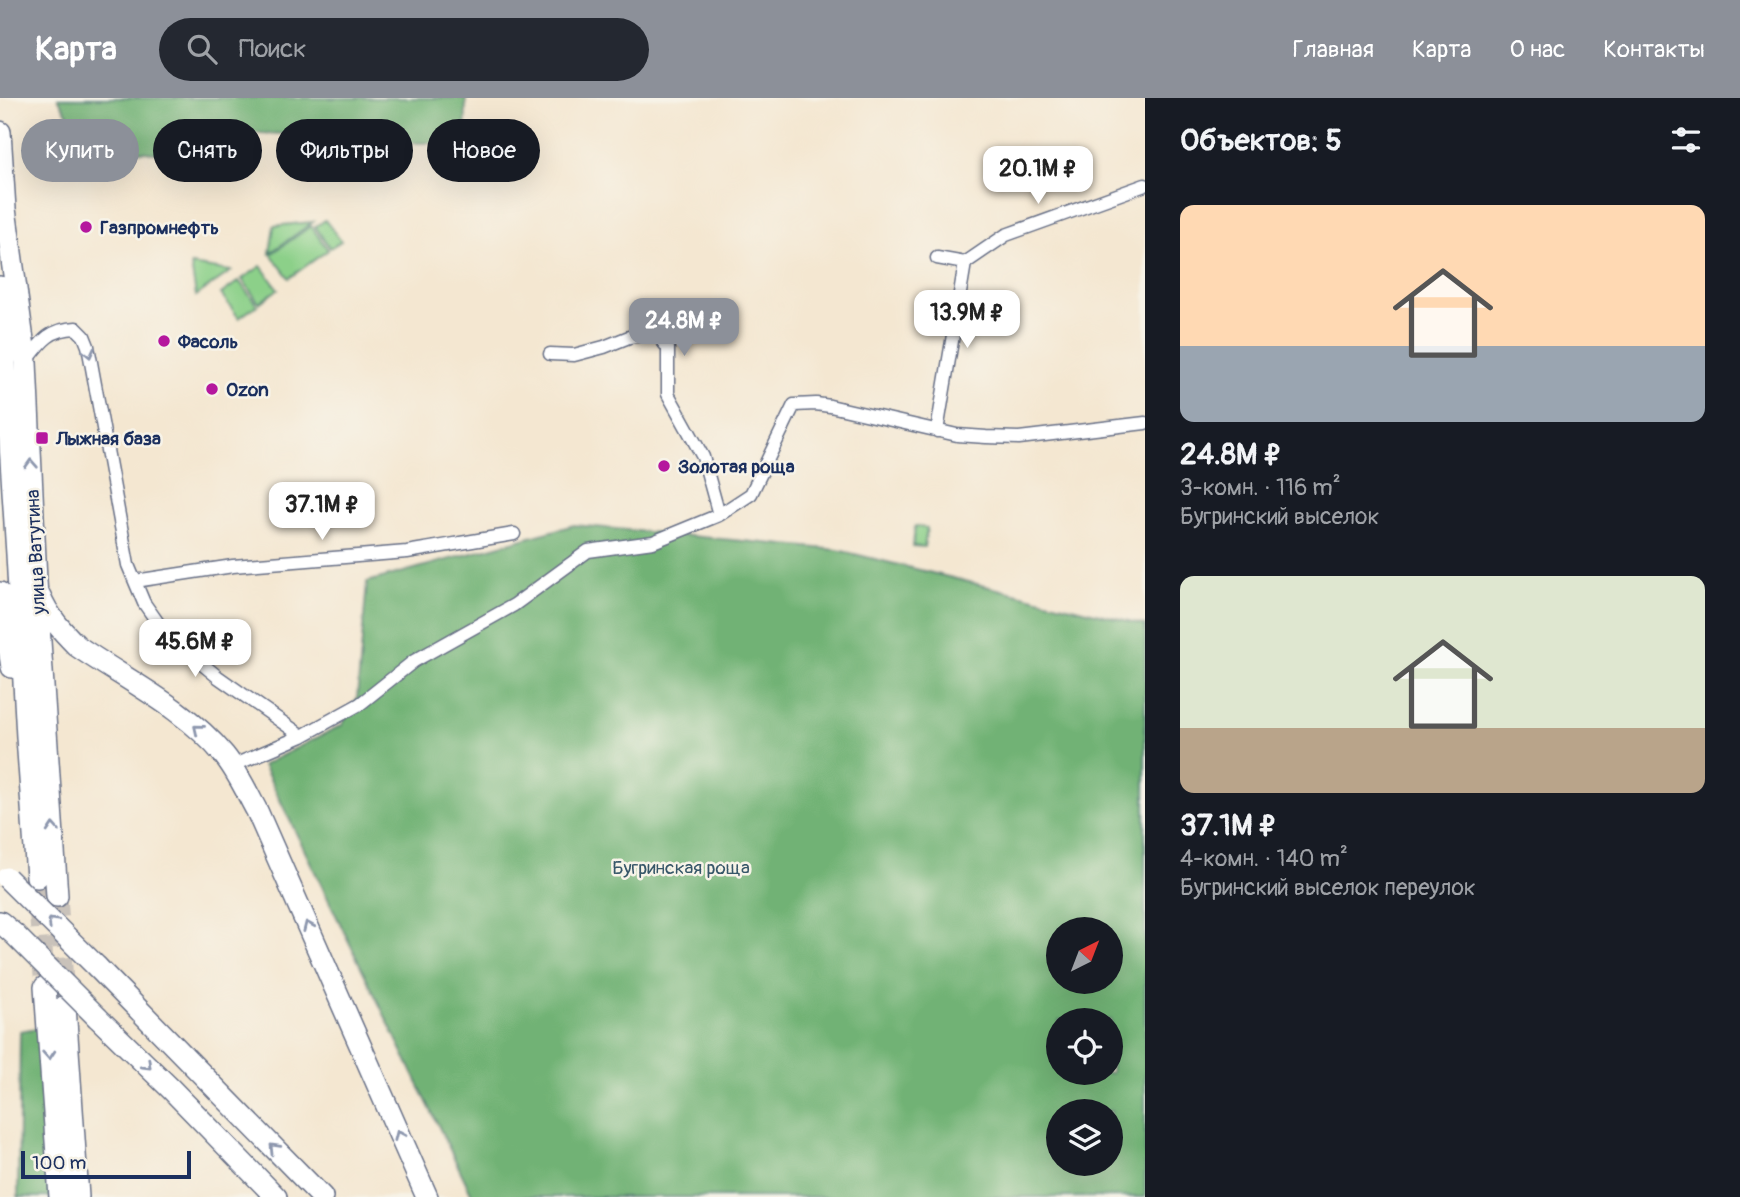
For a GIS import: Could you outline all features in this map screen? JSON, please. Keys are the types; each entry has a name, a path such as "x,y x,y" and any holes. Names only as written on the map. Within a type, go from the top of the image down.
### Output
{"main road":[{"name":"улица Ватутина","path":"0,132 5,209 26,362 36,581 57,896"},
{"name":"улица Ватутина","path":"0,274 5,209"},
{"name":"улица Ватутина","path":"0,287 37,877"},
{"path":"36,581 41,600 62,632 77,646 182,716 207,736 232,766 257,811 427,1197"},
{"path":"0,593 11,665 27,737"},
{"path":"4,874 322,1197"},
{"path":"7,928 172,1089 276,1197"},
{"path":"45,987 60,1197"},
{"path":"65,1006 78,1197"}],"street":[{"path":"937,258 965,263 1006,235 1145,184"},
{"path":"937,431 965,263"},
{"path":"26,362 39,344 59,330 76,328 84,336 128,565 144,603 158,623 185,650 218,677 302,736"},
{"path":"550,354 575,355 629,337 656,333 668,348 668,394 703,457 719,515"},
{"path":"232,766 302,736 360,704 414,661 514,605 588,551 653,542 719,515 751,494 794,405 830,406 957,435 1019,438 1145,423"},
{"path":"135,581 233,566 407,552 514,534"}],"green space":[{"path":"58,98 466,98 466,119 427,119 427,143 413,143 413,119 276,119 276,134 262,133 262,119 153,119 152,153 139,151 139,119 70,119"},
{"path":"325,220 341,241 330,248 315,227"},
{"path":"313,222 270,253 274,226"},
{"path":"311,226 328,250 289,278 271,254"},
{"path":"191,265 231,271 196,296"},
{"path":"261,266 278,289 259,303 242,279"},
{"path":"239,281 257,305 239,318 221,294"},
{"name":"Бугринская роща","path":"574,525 838,550 1145,625 1145,1197 473,1197 263,765 342,725 357,698 367,582"},
{"path":"915,526 927,528 924,547 913,546"},
{"path":"42,1027 52,1197 18,1197 20,1031"}],"tunnel":[{"path":"37,877 44,976"},
{"path":"57,896 64,996"}],"place":[{"name":"Газпромнефть","path":"86,227"},
{"name":"Фасоль","path":"164,341"},
{"name":"Ozon","path":"212,389"},
{"name":"Лыжная база","path":"42,438"},
{"name":"Золотая роща","path":"664,466"}]}
